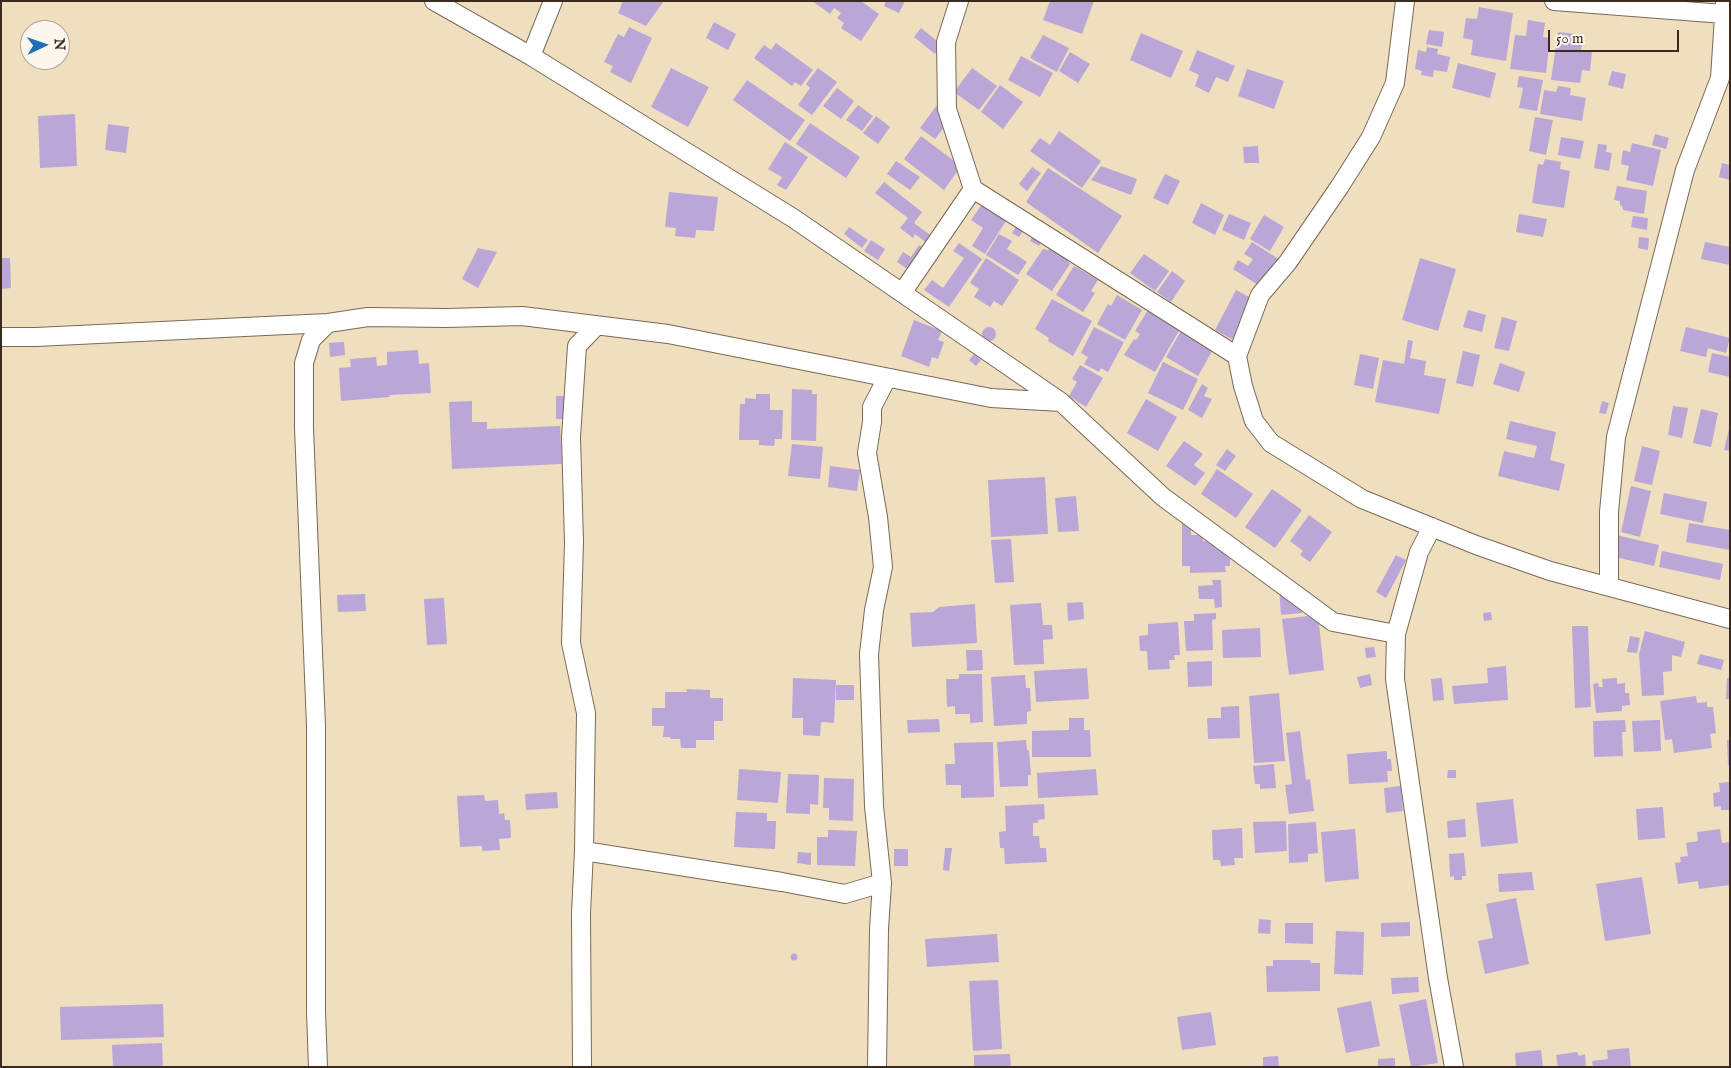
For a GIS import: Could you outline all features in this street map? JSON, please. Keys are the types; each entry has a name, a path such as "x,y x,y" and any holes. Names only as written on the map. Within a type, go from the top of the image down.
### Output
{"street":[{"path":"434,1 531,56 792,218 1061,402 1163,497 1333,622 1396,634"},
{"path":"531,56 553,1"},
{"path":"959,1 946,42 948,109 973,189 1237,356"},
{"path":"1405,1 1395,82 1371,137 1288,262 1260,295 1237,356 1254,421 1271,443 1362,499 1476,545 1550,571 1730,619"},
{"path":"1554,1 1724,8 1720,78 1685,170 1616,437 1609,512 1609,587"},
{"path":"902,294 973,189"},
{"path":"1,337 328,323 368,317 446,318 522,316 668,334 991,398 1061,402"},
{"path":"318,1067 316,1012 316,726 305,448 304,363 311,340 328,323"},
{"path":"582,1067 581,913 586,713 571,643 574,542 571,437 577,346 597,325"},
{"path":"877,1067 879,929 882,883 874,806 869,654 874,610 883,567 878,517 867,453 872,422 872,407 887,378"},
{"path":"1432,527 1419,552 1396,634 1395,679 1433,940 1454,1067"},
{"path":"584,851 717,871 845,894 882,883"}],"building":[{"path":"623,1 664,1 646,26 618,13"},
{"path":"812,1 861,1 879,14 861,41 841,28 844,23 837,18 841,13 834,8 830,14"},
{"path":"886,1 905,1 899,13 884,6"},
{"path":"1050,1 1094,1 1082,34 1043,20"},
{"path":"1479,7 1513,13 1506,61 1471,55 1473,40 1463,38 1466,18 1477,19"},
{"path":"1528,20 1545,23 1543,37 1550,38 1546,73 1510,69 1515,35 1526,36"},
{"path":"714,22 736,34 728,50 706,38"},
{"path":"629,27 652,38 631,83 610,72 613,66 604,62 618,34 624,37"},
{"path":"921,28 942,45 935,54 914,37"},
{"path":"1429,30 1444,32 1442,47 1426,44"},
{"path":"1558,32 1583,35 1581,51 1592,52 1590,71 1582,70 1580,83 1551,80"},
{"path":"1141,33 1183,51 1171,78 1130,60"},
{"path":"1043,35 1069,48 1057,72 1030,58"},
{"path":"776,43 813,70 801,86 795,82 792,86 754,58 764,45 771,50"},
{"path":"1427,47 1438,49 1437,54 1450,57 1447,72 1434,70 1433,77 1421,75 1422,71 1415,69 1418,50 1426,52"},
{"path":"1197,50 1235,66 1228,82 1216,77 1209,93 1195,86 1199,75 1189,70"},
{"path":"1070,52 1090,64 1078,83 1059,71"},
{"path":"1021,56 1053,73 1040,97 1008,80"},
{"path":"1458,63 1496,73 1490,98 1452,88"},
{"path":"671,68 709,87 688,127 651,107"},
{"path":"818,68 837,82 812,115 798,105 810,88 806,84"},
{"path":"972,68 997,86 979,110 954,92"},
{"path":"1247,69 1284,81 1274,109 1238,96"},
{"path":"1612,71 1626,74 1623,89 1608,85"},
{"path":"1519,76 1543,80 1537,111 1519,108 1523,88 1517,87"},
{"path":"747,80 805,120 790,141 733,100"},
{"path":"1000,85 1023,102 1003,129 981,112"},
{"path":"1558,86 1571,88 1570,95 1586,98 1582,121 1540,114 1544,90 1556,92"},
{"path":"837,88 854,101 841,119 823,106"},
{"path":"858,105 873,116 862,131 846,120"},
{"path":"937,105 952,117 935,139 920,128"},
{"path":"75,114 77,166 40,168 38,116"},
{"path":"876,116 890,127 878,144 863,133"},
{"path":"1535,117 1553,120 1546,155 1529,151"},
{"path":"810,123 860,157 846,178 796,144"},
{"path":"108,124 129,127 126,153 105,150"},
{"path":"1059,131 1101,161 1082,188 1030,151 1040,138 1050,145"},
{"path":"1655,134 1669,138 1666,149 1652,145"},
{"path":"921,136 961,166 944,190 904,159"},
{"path":"1561,137 1584,141 1580,159 1558,155"},
{"path":"785,142 808,157 786,190 777,185 782,177 768,169"},
{"path":"1632,143 1661,150 1653,186 1626,180 1629,166 1621,164 1623,150 1630,152"},
{"path":"1598,144 1607,145 1606,152 1612,153 1609,171 1594,168"},
{"path":"1258,146 1259,163 1244,163 1243,147"},
{"path":"1545,159 1561,162 1560,169 1570,171 1564,208 1532,203 1538,164 1543,165"},
{"path":"896,161 920,177 910,190 887,174"},
{"path":"1722,163 1730,165 1730,180 1719,177"},
{"path":"1101,166 1137,179 1131,195 1091,180"},
{"path":"1032,167 1041,173 1027,191 1019,184"},
{"path":"1048,168 1122,216 1098,253 1026,202"},
{"path":"1165,174 1180,181 1168,205 1153,198"},
{"path":"884,182 922,212 914,223 933,237 928,244 915,234 913,238 900,228 908,218 875,193"},
{"path":"1617,186 1647,191 1644,214 1623,210 1620,201 1614,200"},
{"path":"669,192 718,197 714,231 696,230 695,238 675,236 676,228 665,227"},
{"path":"987,197 1011,213 985,254 972,246 983,228 971,220"},
{"path":"1201,203 1224,215 1215,235 1192,223"},
{"path":"1229,214 1251,223 1244,240 1222,230"},
{"path":"1519,214 1547,219 1543,237 1516,232"},
{"path":"1264,215 1284,227 1270,251 1250,239"},
{"path":"1012,216 1027,225 1019,237 1012,233 1016,227 1008,222"},
{"path":"1633,216 1648,218 1647,230 1631,227"},
{"path":"849,227 868,240 862,248 844,234"},
{"path":"1036,231 1045,237 1039,246 1030,241"},
{"path":"999,234 1012,241 1007,249 1027,262 1018,275 986,255"},
{"path":"1639,237 1649,238 1648,250 1638,248"},
{"path":"871,240 885,249 878,260 864,251"},
{"path":"1252,242 1283,262 1266,290 1233,269 1238,260 1248,266 1253,259 1244,254"},
{"path":"1705,242 1730,247 1730,265 1701,259"},
{"path":"959,243 982,259 949,307 924,290 932,280 943,288 964,258 953,251"},
{"path":"919,245 928,251 913,273 897,262 903,252 911,257"},
{"path":"1052,245 1069,256 1067,259 1070,264 1052,291 1026,274 1043,249 1048,250"},
{"path":"478,248 497,252 478,288 462,279"},
{"path":"1144,254 1169,271 1155,291 1130,273"},
{"path":"1,258 10,258 11,288 1,289"},
{"path":"986,258 1019,280 1002,306 994,301 990,307 974,297 979,289 970,283"},
{"path":"1420,258 1456,269 1438,331 1402,320"},
{"path":"1074,266 1098,280 1091,291 1095,293 1083,312 1056,295"},
{"path":"1172,271 1185,281 1171,302 1157,292"},
{"path":"1236,290 1264,305 1243,345 1215,330"},
{"path":"1117,295 1142,310 1125,340 1097,324 1108,304 1111,306"},
{"path":"1052,299 1092,321 1073,356 1048,341 1049,338 1035,329"},
{"path":"1148,310 1180,329 1155,372 1124,355 1134,339 1136,340 1140,334 1135,331"},
{"path":"1468,310 1486,315 1482,332 1463,327"},
{"path":"1502,317 1517,321 1509,351 1494,348"},
{"path":"914,320 942,331 938,340 944,342 938,359 932,357 929,367 901,356"},
{"path":"989,327 994,329 996,334 994,339 989,341 984,339 982,334 984,329"},
{"path":"1094,327 1124,342 1108,372 1101,368 1099,372 1084,364 1088,357 1081,353"},
{"path":"1686,327 1730,338 1726,353 1708,348 1706,357 1680,351"},
{"path":"1182,329 1214,348 1198,376 1166,357"},
{"path":"1408,340 1413,341 1410,358 1426,361 1424,375 1446,379 1439,414 1375,402 1383,360 1404,364"},
{"path":"344,342 345,355 330,357 329,343"},
{"path":"418,350 419,364 429,363 431,393 389,395 390,397 341,401 339,368 351,367 350,359 376,357 377,366 387,365 387,352"},
{"path":"1463,351 1480,355 1473,387 1456,383"},
{"path":"1712,353 1730,357 1730,377 1708,372"},
{"path":"974,354 981,360 976,366 969,360"},
{"path":"1360,354 1379,358 1373,389 1354,385"},
{"path":"1163,362 1198,379 1183,410 1148,393"},
{"path":"1500,363 1525,372 1519,392 1493,384"},
{"path":"1080,365 1103,378 1086,407 1069,396 1077,382 1072,379"},
{"path":"1202,384 1208,388 1204,396 1212,399 1202,418 1188,410"},
{"path":"792,389 812,390 812,394 817,394 816,441 791,440"},
{"path":"756,394 770,394 770,410 783,410 782,439 775,439 774,446 759,445 759,440 739,440 740,404 745,404 745,398 756,399"},
{"path":"556,396 568,396 568,419 556,419"},
{"path":"1146,399 1177,417 1158,451 1127,433"},
{"path":"472,401 472,422 487,422 487,429 560,426 562,464 452,469 449,402"},
{"path":"1602,401 1609,403 1606,414 1599,413"},
{"path":"1673,406 1688,408 1682,438 1668,435"},
{"path":"1701,409 1718,413 1711,447 1693,443"},
{"path":"1510,421 1556,432 1550,460 1565,464 1559,491 1498,476 1504,451 1534,458 1537,446 1506,439"},
{"path":"1730,429 1730,451 1724,450"},
{"path":"1184,441 1203,454 1194,465 1205,473 1195,486 1166,466"},
{"path":"792,444 823,447 820,479 788,476"},
{"path":"1642,446 1660,451 1652,485 1634,481"},
{"path":"1227,449 1236,456 1225,471 1216,465"},
{"path":"830,466 860,470 857,491 828,487"},
{"path":"1217,469 1253,494 1236,518 1201,494"},
{"path":"1045,477 1048,534 991,537 988,480"},
{"path":"1631,486 1651,491 1640,537 1621,532"},
{"path":"1272,489 1302,510 1275,548 1245,527"},
{"path":"1664,493 1707,502 1703,523 1660,514"},
{"path":"1076,496 1079,531 1058,532 1055,498"},
{"path":"1309,515 1332,532 1310,562 1300,555 1303,551 1290,541"},
{"path":"1191,521 1191,535 1203,535 1203,541 1215,541 1230,547 1230,566 1225,566 1226,572 1190,573 1190,566 1182,566 1182,522"},
{"path":"1689,523 1730,530 1730,550 1686,542"},
{"path":"1616,535 1659,545 1654,566 1611,556"},
{"path":"1011,539 1014,582 995,583 991,540"},
{"path":"1662,551 1723,564 1720,580 1659,567"},
{"path":"1396,555 1406,560 1386,598 1376,592"},
{"path":"1212,580 1221,580 1222,607 1215,608 1214,599 1199,599 1198,586 1213,585"},
{"path":"1279,588 1290,595 1291,602 1301,601 1302,613 1281,615"},
{"path":"365,594 366,611 338,612 337,595"},
{"path":"444,598 447,644 427,645 424,599"},
{"path":"1083,602 1084,619 1068,621 1067,603"},
{"path":"1041,603 1043,625 1052,625 1053,639 1043,640 1044,664 1014,665 1010,605"},
{"path":"975,604 977,643 912,647 910,613 933,612 939,607"},
{"path":"1491,612 1492,620 1484,621 1483,613"},
{"path":"1216,613 1216,619 1212,620 1213,650 1186,651 1184,621 1194,621 1194,614"},
{"path":"1318,615 1324,670 1289,675 1282,619"},
{"path":"1178,622 1180,655 1174,655 1175,660 1169,660 1170,669 1148,670 1147,651 1140,651 1139,636 1148,635 1148,624"},
{"path":"1572,626 1588,626 1591,707 1575,708"},
{"path":"1260,628 1261,657 1223,658 1222,630"},
{"path":"1645,631 1685,642 1681,657 1672,655 1672,671 1663,672 1664,695 1642,696 1639,654"},
{"path":"1630,636 1640,638 1637,653 1627,652"},
{"path":"1374,647 1376,657 1366,658 1365,648"},
{"path":"966,650 982,650 983,670 967,671"},
{"path":"1700,654 1724,660 1721,670 1697,664"},
{"path":"1212,661 1212,686 1188,687 1187,662"},
{"path":"1506,666 1508,700 1454,704 1452,686 1488,683 1487,668"},
{"path":"1087,668 1089,699 1036,702 1034,671"},
{"path":"959,674 982,674 983,722 970,723 970,714 955,714 955,706 947,707 946,679 959,679"},
{"path":"1370,674 1372,685 1360,688 1357,677"},
{"path":"1025,675 1026,688 1030,688 1031,711 1027,712 1027,724 994,726 991,677"},
{"path":"793,678 836,680 834,723 821,722 820,736 803,735 803,718 792,718"},
{"path":"1442,678 1444,700 1433,701 1431,679"},
{"path":"1617,678 1617,684 1625,683 1625,693 1629,693 1630,705 1622,706 1622,711 1596,713 1593,684 1598,683 1599,687 1603,687 1602,679"},
{"path":"1727,678 1730,678 1730,699 1726,699"},
{"path":"836,685 854,685 854,700 836,700"},
{"path":"686,689 710,690 710,698 723,698 723,721 714,721 714,740 696,740 696,748 681,748 680,739 663,737 664,726 652,726 652,708 665,708 665,692 687,692"},
{"path":"1279,693 1285,761 1254,763 1249,696"},
{"path":"1696,696 1697,703 1707,702 1707,707 1713,707 1716,733 1710,734 1712,748 1674,753 1672,739 1665,740 1660,701"},
{"path":"1239,706 1240,738 1208,739 1207,718 1221,718 1221,707"},
{"path":"1069,718 1084,718 1084,730 1090,730 1091,757 1032,757 1032,731 1069,730"},
{"path":"939,719 940,732 908,733 907,720"},
{"path":"1625,720 1626,732 1622,732 1623,756 1594,757 1593,721"},
{"path":"1660,720 1661,751 1634,752 1632,721"},
{"path":"1300,731 1306,780 1310,779 1314,811 1289,814 1285,785 1292,784 1286,733"},
{"path":"1026,740 1027,750 1029,750 1031,775 1028,775 1028,786 1000,787 997,742"},
{"path":"1727,740 1730,740 1730,765 1728,765"},
{"path":"993,742 994,797 961,798 961,785 946,785 945,764 955,764 954,743"},
{"path":"1387,751 1387,759 1391,759 1392,771 1387,771 1388,782 1349,784 1347,754"},
{"path":"1274,764 1276,788 1260,789 1260,784 1255,784 1253,766"},
{"path":"739,769 781,772 778,803 737,800"},
{"path":"1096,769 1098,795 1038,798 1037,773"},
{"path":"1448,770 1456,770 1456,778 1447,778"},
{"path":"788,774 819,775 818,805 810,804 810,814 786,813"},
{"path":"824,778 854,779 853,821 829,820 829,808 823,808"},
{"path":"1730,782 1730,810 1721,810 1721,806 1714,807 1713,793 1720,792 1719,783"},
{"path":"1401,786 1403,811 1386,813 1384,788"},
{"path":"557,792 558,808 526,810 525,794"},
{"path":"484,795 485,801 498,800 499,814 504,813 505,820 510,820 511,838 499,839 500,850 482,851 482,846 460,847 457,796"},
{"path":"1513,799 1518,843 1481,847 1476,803"},
{"path":"1044,804 1045,819 1038,820 1038,823 1033,823 1033,836 1039,836 1040,848 1046,848 1047,862 1005,864 1004,848 1000,848 999,832 1006,831 1005,806"},
{"path":"1663,807 1665,838 1638,840 1636,809"},
{"path":"736,812 767,813 767,821 776,821 775,849 734,847"},
{"path":"1465,819 1466,837 1448,838 1447,821"},
{"path":"1286,821 1287,851 1255,853 1253,822"},
{"path":"1316,822 1318,853 1308,854 1308,862 1289,863 1288,824"},
{"path":"1242,828 1243,858 1234,858 1235,865 1221,866 1220,860 1213,860 1212,830"},
{"path":"1355,829 1359,879 1325,882 1321,832"},
{"path":"1720,829 1722,843 1730,842 1730,885 1699,889 1698,881 1678,884 1675,863 1681,862 1680,857 1688,856 1686,843 1698,841 1697,832"},
{"path":"828,830 857,831 855,866 817,865 817,837 828,837"},
{"path":"945,848 952,848 949,871 943,870"},
{"path":"894,849 908,849 908,866 894,866"},
{"path":"798,852 811,853 811,865 797,863"},
{"path":"1464,853 1466,876 1462,876 1462,880 1454,880 1454,876 1450,877 1449,854"},
{"path":"1532,872 1534,890 1499,892 1498,874"},
{"path":"1642,877 1651,934 1605,941 1596,884"},
{"path":"1516,898 1529,964 1485,974 1478,941 1493,938 1486,904"},
{"path":"1259,919 1271,920 1270,934 1258,933"},
{"path":"1410,922 1410,936 1381,937 1381,923"},
{"path":"1285,923 1313,923 1313,944 1285,943"},
{"path":"1336,931 1364,932 1363,975 1334,974"},
{"path":"997,934 999,962 927,967 925,939"},
{"path":"794,953 798,957 794,961 790,957"},
{"path":"1273,960 1310,960 1311,963 1320,963 1320,991 1267,992 1266,966 1273,966"},
{"path":"1418,977 1419,992 1392,994 1391,978"},
{"path":"998,980 1002,1049 973,1051 969,981"},
{"path":"1426,999 1438,1063 1411,1067 1399,1005"},
{"path":"1371,1001 1380,1046 1346,1053 1337,1008"},
{"path":"163,1004 164,1037 61,1040 60,1007"},
{"path":"1211,1012 1216,1045 1182,1050 1177,1017"},
{"path":"162,1043 163,1067 113,1067 112,1045"},
{"path":"1629,1048 1631,1067 1593,1067 1592,1061 1608,1059 1607,1050"},
{"path":"1541,1050 1543,1067 1516,1067 1515,1053"},
{"path":"1577,1052 1579,1056 1585,1054 1586,1067 1558,1067 1556,1055"},
{"path":"1010,1054 1011,1067 974,1067 974,1055"},
{"path":"1278,1056 1279,1067 1263,1067 1263,1057"},
{"path":"1395,1058 1395,1067 1378,1067 1378,1059"}]}
